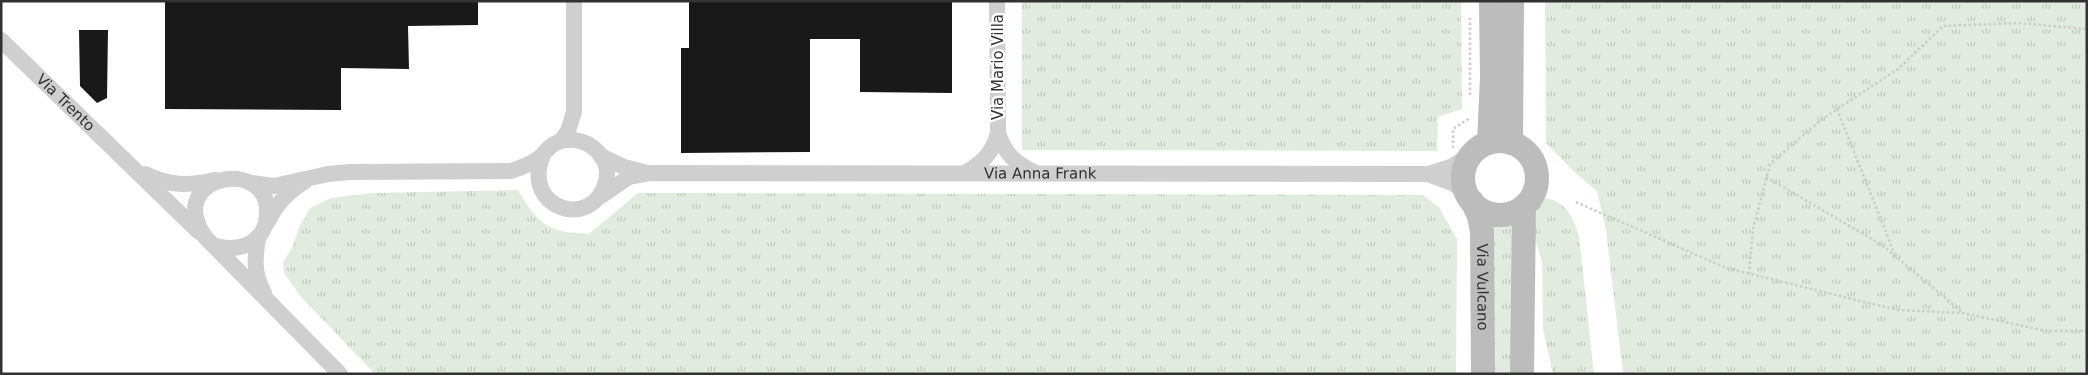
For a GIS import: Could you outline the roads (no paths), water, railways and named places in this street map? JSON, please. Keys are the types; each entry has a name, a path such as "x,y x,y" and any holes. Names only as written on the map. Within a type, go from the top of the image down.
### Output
{"main road":[{"path":"1491,1 1491,146"},
{"path":"1491,146 1512,1"},
{"path":"1491,146 1528,154 1536,172 1535,189 1531,198 1524,206 1511,213 1497,214 1483,210 1470,198 1464,177 1468,160 1491,146"},
{"name":"Via Vulcano","path":"1470,198 1479,216 1482,232 1482,372"},
{"path":"1522,374 1524,206"}],"street":[{"path":"501,172 522,167 543,155 561,141 568,131 574,112 574,1"},
{"name":"Via Mario Villa","path":"997,1 998,134 1001,144 1011,158 1020,166 1036,173"},
{"name":"Via Trento","path":"1,40 209,241 340,374"},
{"path":"251,184 274,186 328,174 350,172 501,172 512,173 523,178 556,205 567,209 578,209 589,205 598,198 604,188 607,177 606,166 598,151 580,130 574,112"},
{"name":"Via Mario Villa","path":"965,173 977,166 992,151 998,134"},
{"path":"561,141 573,140 584,142 598,151"},
{"name":"Via Anna Frank","path":"1428,174 1453,166 1491,146"},
{"name":"Via Anna Frank","path":"598,151 624,167 651,173"},
{"path":"542,192 537,178 538,166 543,155"},
{"name":"Via Trento","path":"130,164 152,177 174,184 195,184 234,178 251,184 260,192 265,203 267,215 255,255 256,273 263,292 272,306"},
{"name":"Via Anna Frank","path":"598,198 630,177 651,173 1036,173 1428,174 1441,178 1470,198"},
{"path":"209,241 225,249 237,249 249,245 261,232 275,207 283,198 293,189 310,179"},
{"name":"Via Trento","path":"209,241 197,222 196,205 200,194 218,180"}]}
